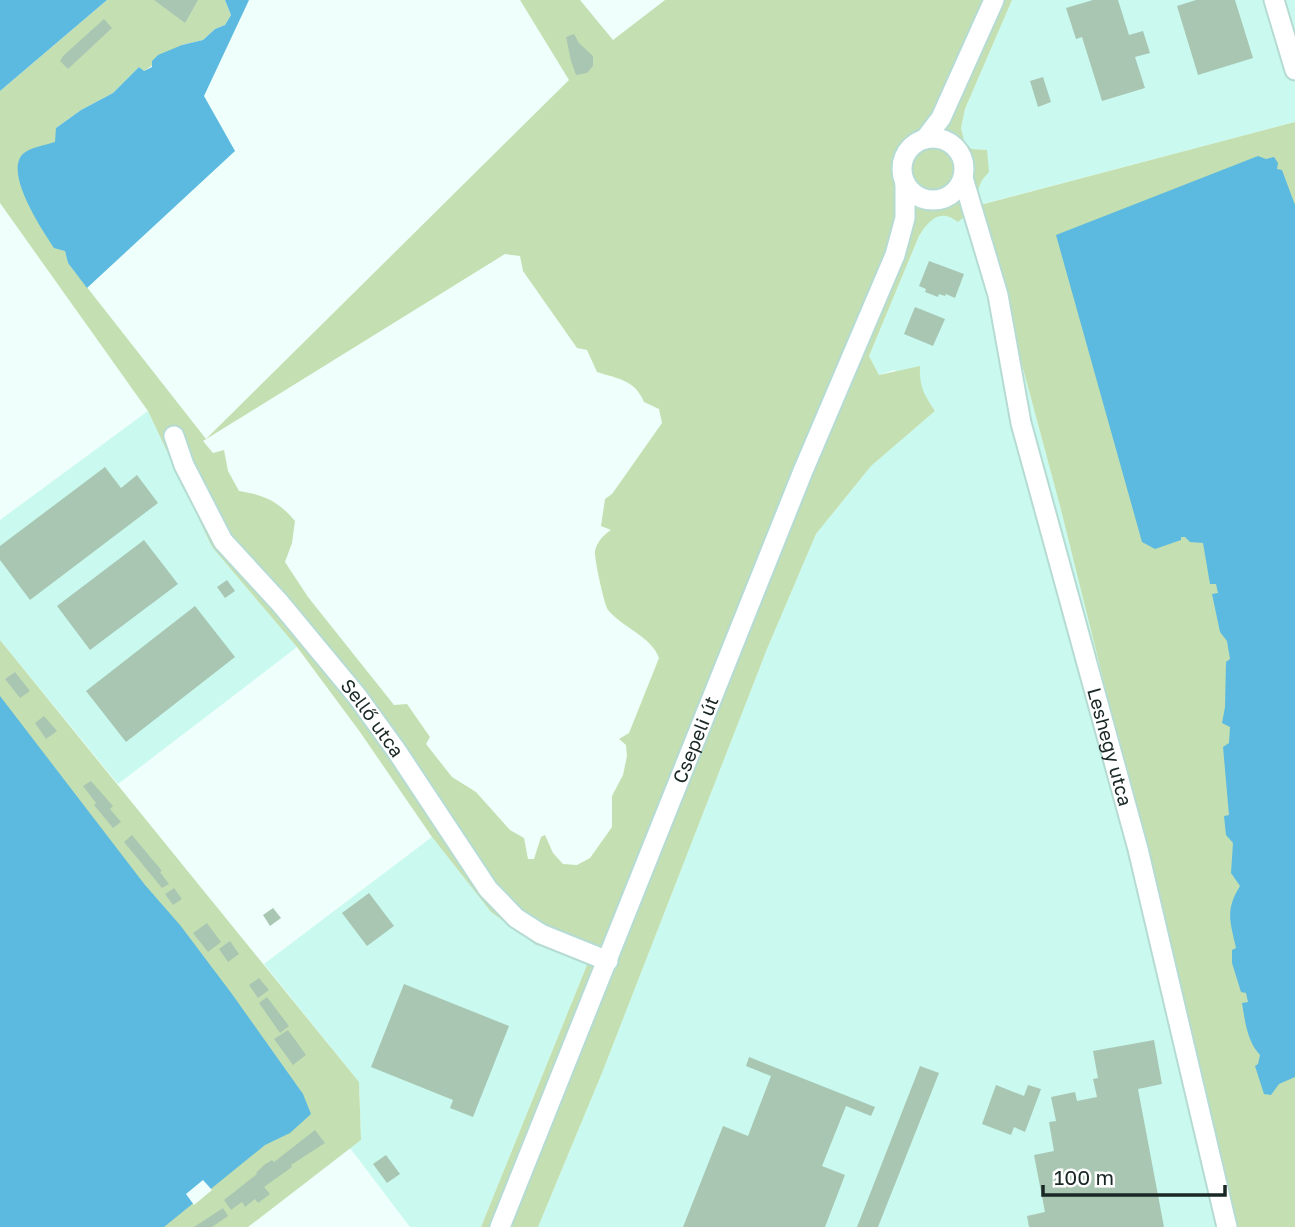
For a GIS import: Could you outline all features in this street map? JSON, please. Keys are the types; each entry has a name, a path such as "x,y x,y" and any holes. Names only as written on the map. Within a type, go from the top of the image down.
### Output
{"street":[{"path":"971,50 952,122 956,147 964,163 963,178 957,190 938,200 918,197 905,184 902,173 903,159 911,147 925,139 941,118 971,50 994,0"},
{"path":"1274,0 1295,70"},
{"path":"925,139 945,140 956,147"},
{"name":"Leshegy utca","path":"963,178 998,295 1021,423 1138,849 1227,1227"},
{"name":"Csepeli út","path":"500,1227 803,471 895,255 905,218 905,184"},
{"name":"Csepeli út","path":"895,255 917,220 938,200"},
{"name":"Leshegy utca","path":"938,200 957,207 969,219 990,268"},
{"name":"Sellő utca","path":"174,436 184,466 223,541 280,603 357,696 404,761 488,889 516,918 541,934 608,961"}],"shaded area":[{"path":"107,0 225,0 231,15 225,25 215,29 203,40 182,45 144,71 139,67 113,93 81,110 56,128 68,263 206,439 569,80 520,0 580,0 613,40 665,0 1012,0 965,109 961,128 965,144 972,149 987,150 989,172 979,187 980,205 1295,122 1295,1227 1235,1227 1170,948 1060,506 979,205 958,222 946,216 936,218 919,236 869,356 879,375 920,366 923,390 935,411 871,466 816,534 767,649 602,1073 538,1227 481,1227 589,960 536,945 491,912 432,837 360,732 297,647 212,547 148,411 0,203 0,91","holes":["505,254 520,256 523,271 577,348 587,350 597,372 631,385 644,402 659,409 662,423 612,494 605,499 601,526 611,530 601,539 595,551 604,599 608,610 650,644 659,658 629,733 619,739 626,745 627,756 623,775 612,796 612,827 590,858 577,865 563,864 553,853 545,835 541,837 534,859 528,859 524,838 510,830 476,792 452,777 426,744 430,737 407,704 394,705 308,597 285,562 292,543 295,521 283,508 270,500 239,491 228,471 224,450 213,453 203,441"]},
{"path":"1012,0 1295,0 1295,122 979,205 1060,506 1170,948 1235,1227 538,1227 602,1073 767,649 816,534 871,466 935,411 919,383 894,370 879,375 869,356 919,236 928,222 936,216 953,218 977,193 987,150 972,149 965,144 961,128 965,109"},
{"path":"148,411 212,547 297,647 118,784 0,640 0,520"},
{"path":"0,640 359,1082 361,1140 248,1227 0,1227"},
{"path":"432,837 491,912 536,945 589,960 481,1227 410,1227 350,1148 361,1140 359,1082 264,964"}],"water":[{"path":"0,0 107,0 0,91"},
{"path":"225,0 249,0 204,96 235,151 87,288 68,263 65,251 54,248 34,215 21,186 19,162 27,151 55,142 56,128 81,110 113,93 139,67 144,71 152,67 152,61 158,55 203,40 215,29 225,25 231,15"},
{"path":"1258,156 1266,159 1274,157 1278,163 1277,169 1282,170 1295,205 1295,1077 1279,1084 1271,1095 1264,1094 1255,1066 1260,1055 1247,1030 1242,1003 1248,1002 1246,993 1241,992 1232,963 1232,950 1236,948 1231,909 1240,886 1231,873 1233,843 1226,835 1224,816 1229,815 1223,747 1229,743 1230,727 1222,723 1226,662 1230,659 1227,641 1220,632 1212,594 1218,593 1216,584 1210,584 1203,543 1190,542 1181,537 1181,540 1155,549 1142,542 1056,235"},
{"path":"0,696 232,994 303,1094 311,1114 290,1133 265,1145 164,1227 0,1227"}],"pier":[{"path":"203,1180 212,1190 194,1205 186,1194"}],"building":[{"path":"154,0 198,0 185,23"},
{"path":"1093,0 1118,0 1129,35 1143,31 1150,53 1135,57 1145,88 1102,101 1082,37 1076,39 1066,8"},
{"path":"1196,0 1235,0 1253,58 1198,75 1177,6"},
{"path":"104,19 112,28 68,69 60,61 63,56"},
{"path":"574,34 593,56 593,66 587,73 576,75 571,61 566,37"},
{"path":"1043,77 1051,102 1038,107 1030,81"},
{"path":"929,261 964,274 955,298 946,294 939,294 938,297 925,292 926,289 919,286"},
{"path":"915,307 945,319 933,346 904,334"},
{"path":"105,467 121,488 137,475 158,503 30,600 0,560 0,546"},
{"path":"144,540 178,584 90,650 57,606"},
{"path":"227,580 235,591 225,598 217,587"},
{"path":"195,606 235,657 126,742 86,691"},
{"path":"15,672 30,691 20,698 5,679"},
{"path":"44,716 57,731 46,739 35,723"},
{"path":"91,781 113,806 110,809 121,822 113,828 83,786"},
{"path":"132,835 162,871 160,872 169,884 162,888 124,842"},
{"path":"174,888 182,899 173,905 165,894"},
{"path":"369,893 394,926 367,946 342,913"},
{"path":"273,908 281,918 270,926 263,915"},
{"path":"207,923 221,942 208,952 193,933"},
{"path":"230,941 239,954 228,962 219,949"},
{"path":"259,978 269,990 258,998 249,985"},
{"path":"404,984 509,1026 473,1117 450,1108 453,1100 371,1067"},
{"path":"267,997 289,1026 280,1033 259,1003"},
{"path":"288,1030 306,1055 293,1065 274,1039"},
{"path":"1154,1040 1162,1084 1138,1089 1164,1227 1029,1227 1027,1216 1045,1212 1034,1155 1054,1151 1049,1122 1056,1121 1051,1097 1075,1092 1077,1101 1097,1097 1093,1079 1098,1078 1093,1051"},
{"path":"749,1057 875,1107 871,1116 846,1106 822,1166 845,1175 825,1227 683,1227 723,1126 748,1136 771,1076 746,1066"},
{"path":"920,1066 939,1073 878,1227 857,1227"},
{"path":"996,1085 1024,1096 1028,1085 1041,1089 1025,1132 1014,1127 1011,1135 982,1124"},
{"path":"315,1130 325,1143 264,1187 270,1194 258,1203 255,1199 245,1207 242,1202 231,1210 224,1200 257,1174 264,1165 272,1160 274,1162"},
{"path":"386,1155 400,1174 387,1183 373,1164"},
{"path":"223,1208 228,1216 212,1227 194,1227"}]}
